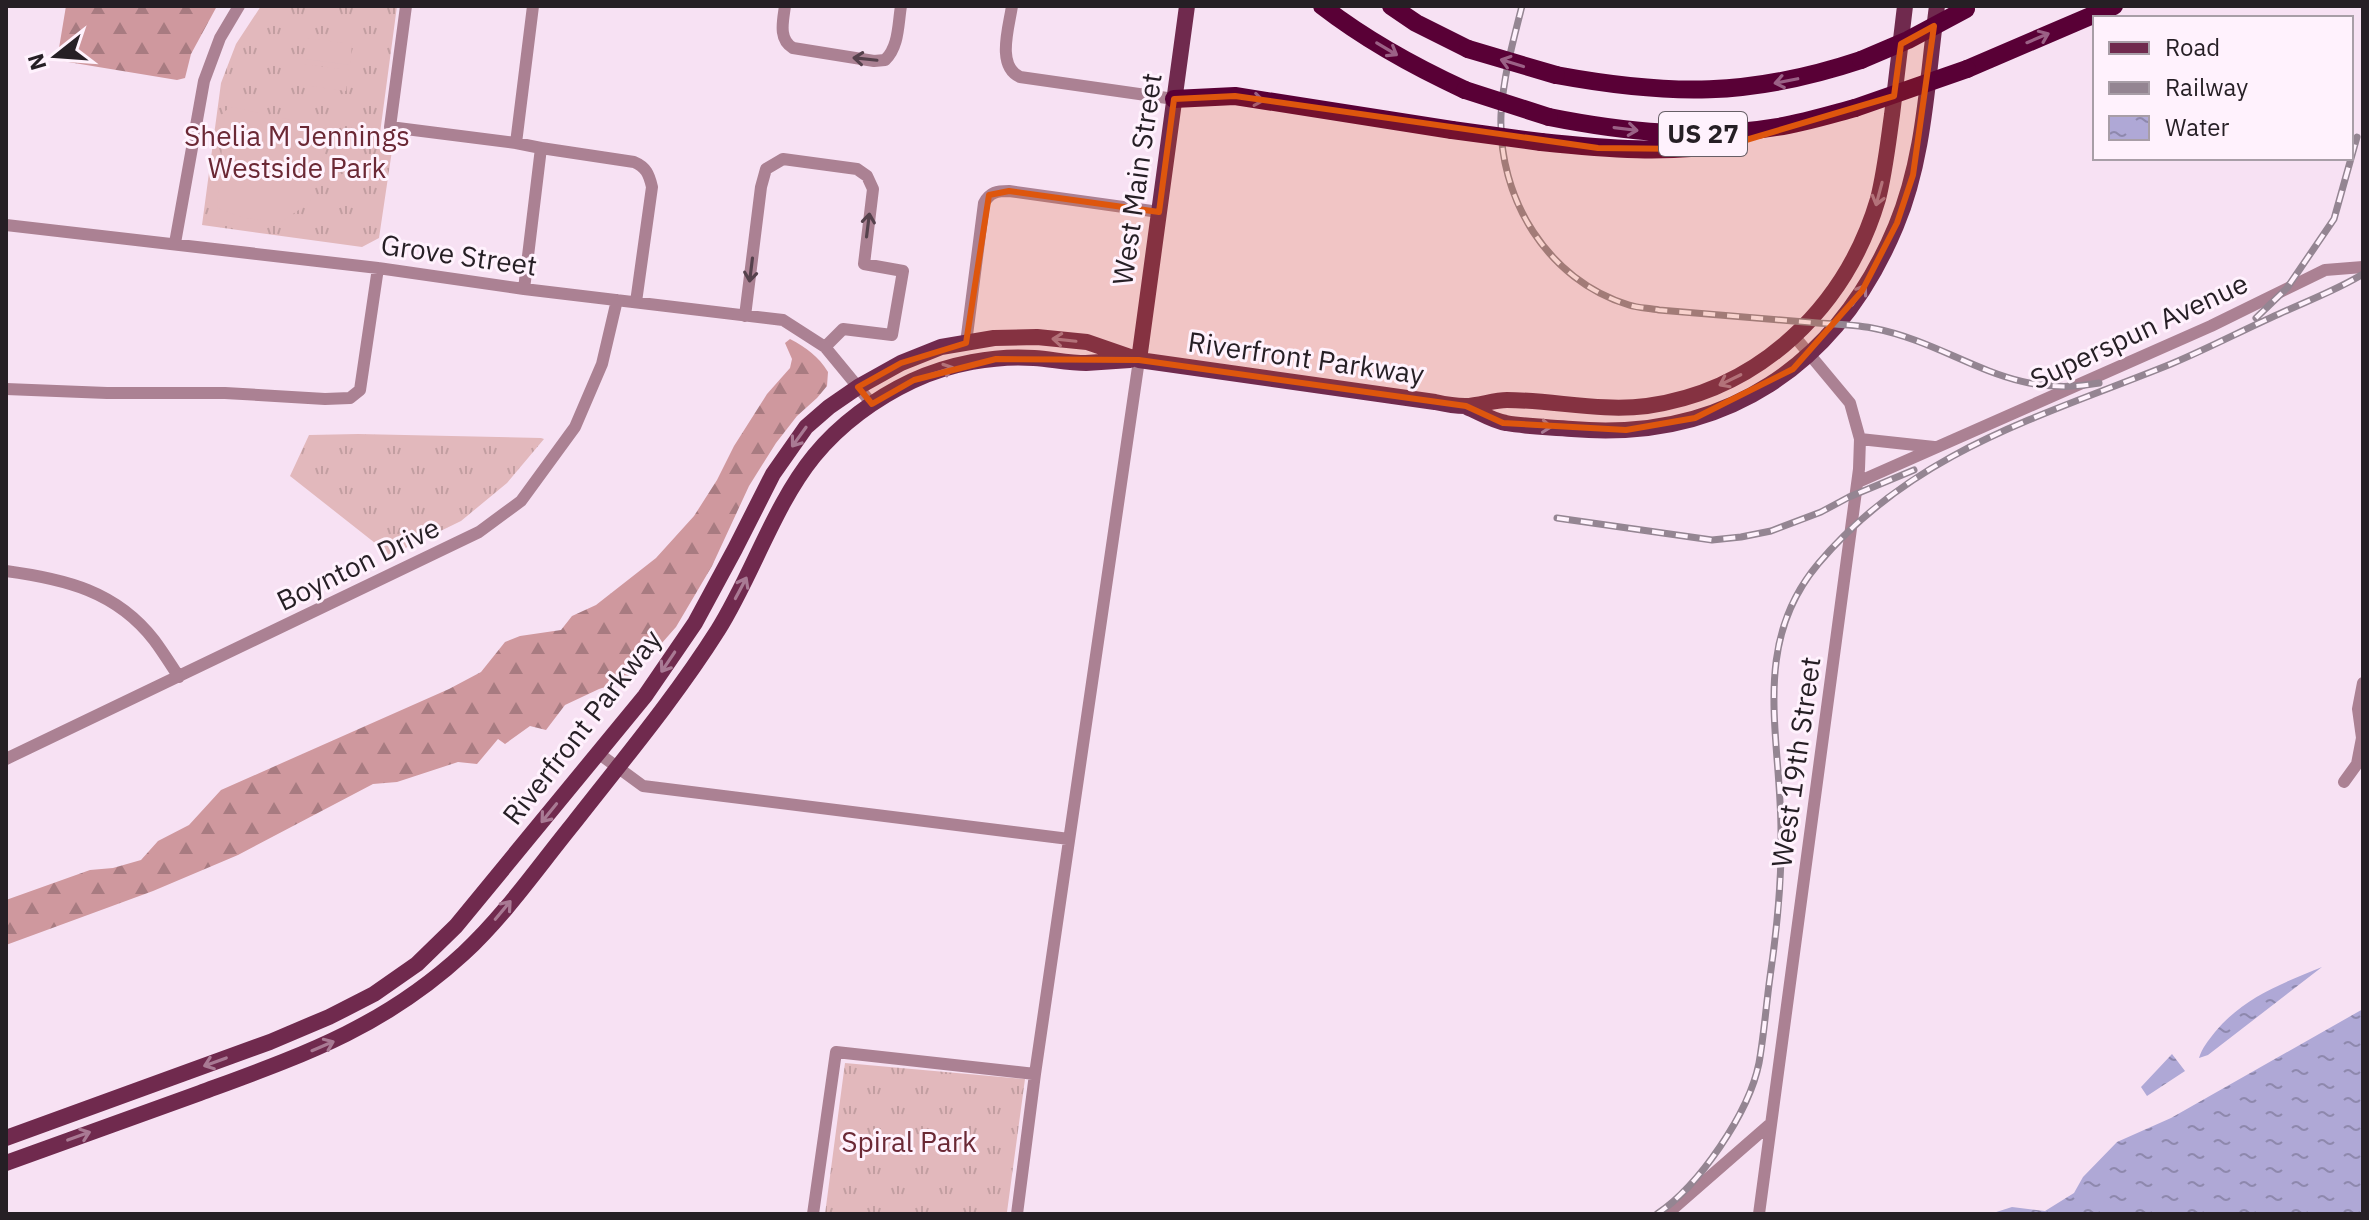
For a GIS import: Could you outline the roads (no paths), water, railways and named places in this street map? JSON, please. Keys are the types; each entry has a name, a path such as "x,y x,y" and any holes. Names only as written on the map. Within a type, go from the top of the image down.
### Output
{"highway":[{"name":"US 27","path":"1322,6 1399,56 1465,90 1549,117 1597,126 1680,134 1743,132 1855,108 1967,69 2114,6"},
{"name":"US 27","path":"1391,6 1468,49 1556,75 1636,87 1698,91 1794,80 1861,60 1897,45 1968,7"},
{"path":"1174,99 1235,96 1452,130 1630,150 1687,149 1746,140 1809,120"}],"main road":[{"name":"West Main Street","path":"1139,360 1187,6"},
{"name":"Riverfront Parkway","path":"1466,406 1505,400 1602,408 1667,402 1729,381 1764,361 1795,337 1842,280 1872,218 1884,174 1905,6"},
{"name":"Riverfront Parkway","path":"6,1163 340,1039 385,1014 428,983 498,917 676,694 721,626 791,491 813,457 841,428 872,404 914,380 952,367 996,359 1032,358 1082,363 1139,360 1466,406 1503,423 1603,431 1649,428 1695,418 1739,401 1776,381 1809,355 1848,311 1887,246 1906,199 1915,162 1937,6"},
{"name":"Riverfront Parkway","path":"6,1138 270,1042 374,994 417,964 456,926 645,696 695,623 781,462 806,427 858,387 901,363 941,347 994,338 1037,337 1087,342 1139,360"}],"street":[{"path":"175,243 204,81 220,38 239,6"},
{"path":"406,6 390,127 516,143 643,166 652,187 636,302"},
{"path":"516,143 533,6"},
{"path":"785,6 782,32 788,46 874,61 885,60 891,55 896,44 901,6"},
{"path":"1012,6 1006,64 1012,74 1174,99"},
{"path":"524,289 541,148"},
{"path":"745,316 761,187 766,169 783,159 857,169 867,176 873,189 864,264 903,271 892,335 843,329 825,347"},
{"path":"966,343 984,203 989,195 1009,191 1159,212"},
{"name":"Grove Street","path":"6,225 175,243 783,320 825,347 872,404"},
{"name":"Superspun Avenue","path":"1858,482 2211,326 2325,270 2363,267"},
{"path":"6,389 350,398 360,390 378,268"},
{"name":"Boynton Drive","path":"6,759 479,532 521,501 575,427 602,364 617,300"},
{"name":"West 19th Street","path":"1759,1214 1858,482 1860,439 1850,403 1795,337"},
{"path":"1017,1214 1139,360"},
{"path":"1860,439 1937,448"},
{"path":"6,571 73,584 98,593 125,611 153,638 179,677"},
{"path":"2344,782 2357,764 2363,737 2358,709 2363,683"},
{"path":"598,753 643,786 1069,839"},
{"path":"813,1214 836,1052 1035,1074"},
{"path":"1667,1214 1769,1125"}],"water":[{"path":"2322,967 2208,1055 2199,1058 2215,1032 2238,1009 2292,979"},
{"path":"2363,1009 2363,1214 1990,1214 2012,1207 2045,1211 2074,1193 2083,1177 2117,1142 2171,1118"},
{"path":"2172,1054 2185,1071 2147,1096 2141,1087"}],"railway":[{"path":"1522,6 1509,60 1501,115 1502,146 1508,176 1533,232 1552,256 1574,276 1600,293 1629,305 1659,310 1872,328 1930,346 2008,378 2066,386 2099,383"},
{"path":"2353,151 2357,137"},
{"path":"2256,318 2287,288 2334,219 2351,160"},
{"path":"1657,1214 1689,1186 1720,1147 1745,1104 1759,1063 1781,869 1774,693 1776,659 1797,595 1818,564 1855,525 1937,465 2027,421 2184,358 2363,274"},
{"path":"1557,518 1712,540 1741,537 1771,531 1821,512 1914,470"}],"park label":[{"name":"Shelia M Jennings Westside Park","path":"297,152"},
{"name":"Spiral Park","path":"909,1142"}]}
